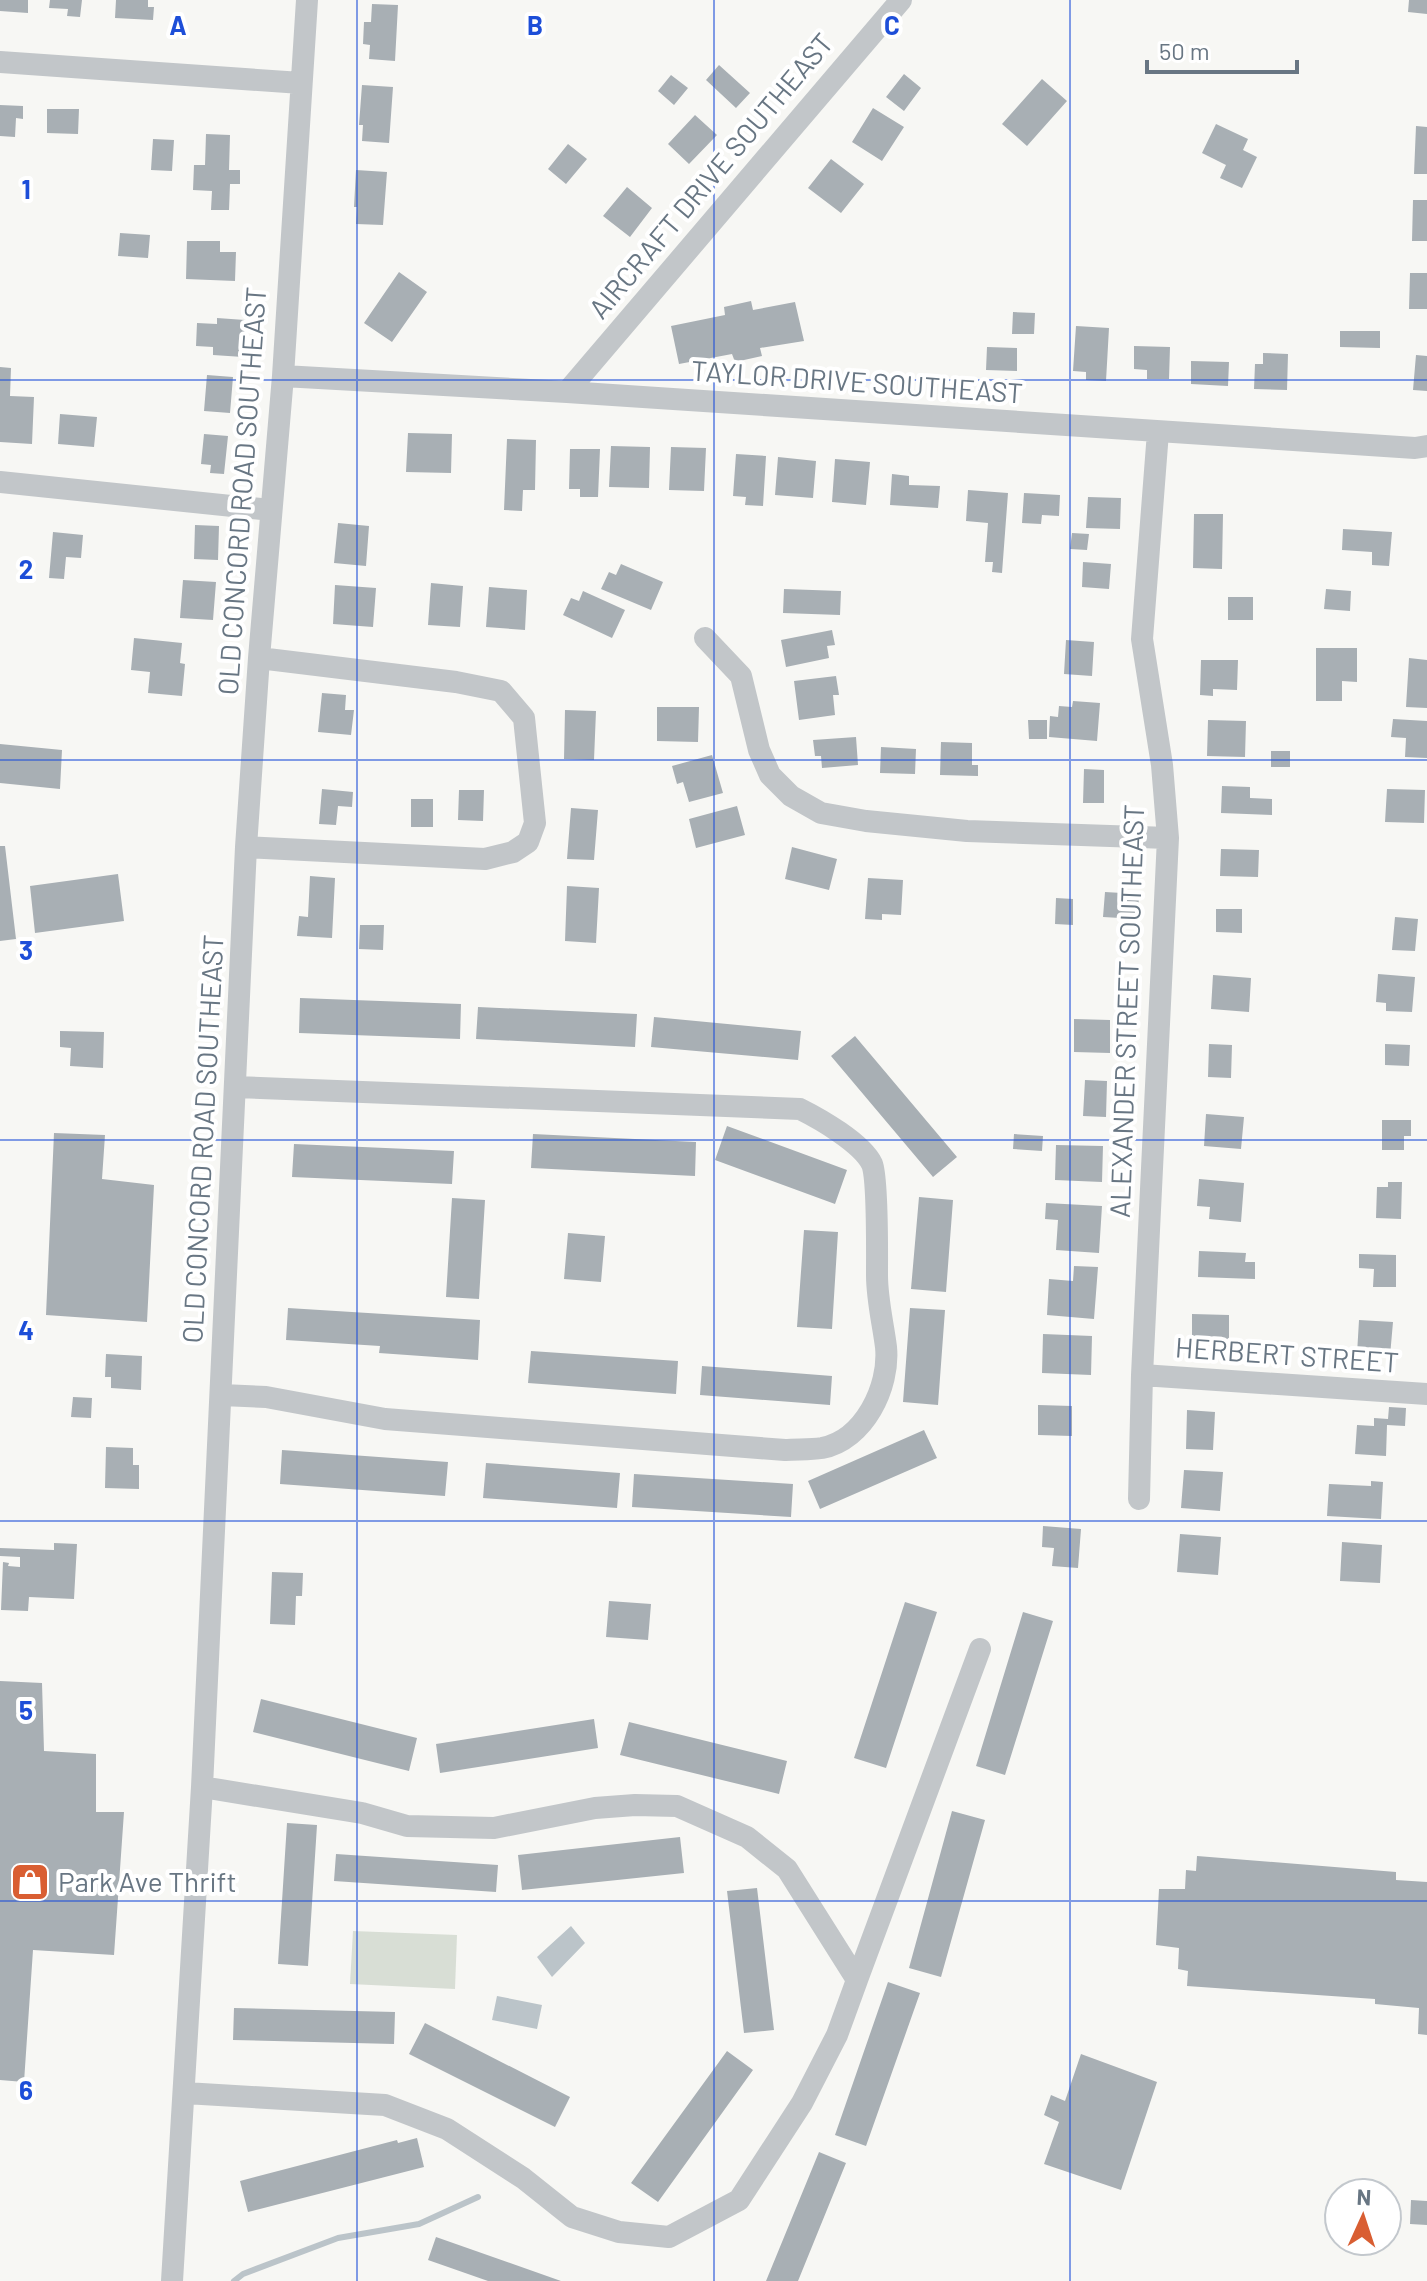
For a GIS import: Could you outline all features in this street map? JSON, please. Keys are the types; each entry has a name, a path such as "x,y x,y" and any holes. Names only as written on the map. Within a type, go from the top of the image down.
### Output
{"street":[{"name":"OLD CONCORD ROAD SOUTHEAST","path":"172,2281 202,1787 246,847 283,376 307,0"},
{"name":"AIRCRAFT DRIVE SOUTHEAST","path":"567,392 901,0"},
{"path":"0,62 301,83"},
{"name":"TAYLOR DRIVE SOUTHEAST","path":"283,376 1415,448 1427,446"},
{"name":"ALEXANDER STREET SOUTHEAST","path":"1139,1499 1142,1375 1168,838 1162,765 1142,639 1158,432"},
{"path":"0,482 271,510"},
{"path":"705,638 741,676 759,750 770,775 791,796 821,813 866,821 967,831 1168,838"},
{"path":"246,847 485,859 513,852 528,842 535,823 524,718 501,691 456,682 259,658"},
{"path":"222,1395 266,1397 385,1419 785,1450 824,1447 850,1434 868,1415 879,1395 886,1349 877,1298 872,1165 845,1137 821,1119 800,1109 236,1087"},
{"name":"HERBERT STREET","path":"1142,1375 1427,1394"},
{"path":"185,2093 385,2105 447,2129 523,2178 572,2217 619,2232 669,2237 739,2200 802,2103 837,2035 980,1649"},
{"path":"202,1787 362,1813 407,1826 494,1828 595,1808 677,1806 747,1837 787,1869 857,1980"}],"shaded area":[{"path":"571,1926 585,1943 552,1977 537,1957"},
{"path":"353,1931 457,1935 455,1989 350,1984"},
{"path":"497,1996 542,2005 537,2029 492,2020"}],"building":[{"path":"0,0 28,0 28,13 0,11"},
{"path":"50,0 82,0 80,17 67,16 68,9 49,8"},
{"path":"116,0 148,0 148,7 154,7 153,20 115,18"},
{"path":"1409,0 1427,0 1427,14 1408,12"},
{"path":"372,4 398,5 395,61 369,59 370,45 363,44 364,22 371,22"},
{"path":"719,65 750,93 736,108 706,80"},
{"path":"904,74 921,88 904,111 886,97"},
{"path":"671,75 688,88 674,105 658,91"},
{"path":"1042,79 1067,101 1027,146 1002,124"},
{"path":"362,85 393,87 389,143 362,141 363,125 359,125"},
{"path":"0,105 23,106 23,119 16,118 15,137 0,136"},
{"path":"873,108 904,127 882,161 852,142"},
{"path":"47,109 79,109 78,134 47,133"},
{"path":"695,115 717,135 689,164 668,144"},
{"path":"1216,124 1248,139 1243,150 1257,157 1242,188 1220,178 1226,165 1202,153"},
{"path":"1416,126 1427,127 1427,174 1414,174"},
{"path":"206,134 230,135 229,170 240,170 240,184 230,184 229,210 211,210 212,191 193,190 194,165 205,165"},
{"path":"153,139 174,140 172,171 151,170"},
{"path":"568,144 587,159 566,184 548,169"},
{"path":"831,159 864,184 841,213 808,188"},
{"path":"356,170 387,172 383,225 356,224"},
{"path":"627,187 652,208 630,237 603,216"},
{"path":"1413,200 1427,200 1427,241 1412,241"},
{"path":"120,233 150,235 148,258 118,256"},
{"path":"187,241 220,241 220,252 236,252 235,281 186,279"},
{"path":"399,272 427,292 392,342 364,323"},
{"path":"1410,273 1427,273 1427,309 1409,309"},
{"path":"751,301 753,310 795,302 804,341 760,348 762,356 735,362 732,354 679,364 671,326 725,315 724,307"},
{"path":"1013,312 1035,313 1034,334 1012,334"},
{"path":"217,318 245,320 243,357 213,355 213,347 196,346 197,323 217,324"},
{"path":"1076,326 1109,328 1106,381 1086,380 1086,372 1073,371"},
{"path":"1340,331 1380,331 1380,348 1340,347"},
{"path":"1134,346 1170,347 1169,379 1147,379 1147,370 1134,369"},
{"path":"987,347 1017,348 1017,371 986,370"},
{"path":"1263,353 1288,354 1287,390 1254,389 1255,364 1263,364"},
{"path":"1416,355 1427,356 1427,391 1413,390"},
{"path":"1191,361 1229,362 1228,386 1191,384"},
{"path":"0,367 11,368 10,396 34,397 32,444 0,442"},
{"path":"207,375 233,377 230,413 204,411"},
{"path":"60,414 97,417 94,447 58,444"},
{"path":"408,433 452,434 451,473 406,472"},
{"path":"204,434 228,436 224,474 210,473 211,465 201,464"},
{"path":"507,439 536,440 535,490 523,490 522,511 504,510"},
{"path":"611,446 650,447 649,488 609,487"},
{"path":"671,447 706,448 704,491 669,490"},
{"path":"570,449 600,449 598,497 580,497 580,489 569,489"},
{"path":"736,454 766,456 763,506 745,505 746,497 733,496"},
{"path":"778,457 816,461 813,498 775,495"},
{"path":"835,459 870,462 866,505 832,502"},
{"path":"892,474 909,476 909,485 940,486 938,508 890,505"},
{"path":"968,490 1008,493 1002,573 992,572 993,562 985,562 988,523 966,521"},
{"path":"1024,493 1060,495 1059,516 1042,515 1041,524 1022,523"},
{"path":"1088,497 1121,498 1120,529 1086,528"},
{"path":"1194,514 1223,514 1222,569 1193,568"},
{"path":"338,523 369,526 366,566 334,563"},
{"path":"195,525 219,526 218,560 194,559"},
{"path":"1343,529 1392,532 1389,566 1372,565 1372,552 1342,550"},
{"path":"53,532 83,535 81,558 66,557 64,579 49,578"},
{"path":"1072,533 1089,534 1087,550 1070,549"},
{"path":"1083,562 1111,564 1109,589 1082,587"},
{"path":"621,564 663,582 651,610 601,589 609,572 616,575"},
{"path":"183,580 216,582 213,620 180,618"},
{"path":"431,583 463,586 460,627 428,625"},
{"path":"335,585 376,588 373,627 333,624"},
{"path":"489,587 527,590 525,630 486,627"},
{"path":"784,589 841,591 840,615 783,613"},
{"path":"1326,589 1351,591 1350,611 1324,609"},
{"path":"583,591 625,610 612,638 563,615 571,598 579,601"},
{"path":"1228,597 1253,597 1253,620 1228,620"},
{"path":"832,630 835,645 827,646 829,658 786,667 781,640"},
{"path":"134,638 182,643 180,663 185,664 182,696 148,693 150,672 131,670"},
{"path":"1066,640 1094,642 1092,676 1064,674"},
{"path":"1316,648 1357,648 1357,682 1342,681 1342,701 1316,701"},
{"path":"1409,658 1427,660 1427,708 1406,707"},
{"path":"1201,660 1238,660 1237,690 1213,689 1213,696 1200,695"},
{"path":"836,676 839,695 833,695 835,715 799,720 794,681"},
{"path":"322,693 346,695 345,710 354,710 351,735 318,732"},
{"path":"1073,701 1100,703 1097,741 1049,737 1050,716 1058,717 1059,706 1072,707"},
{"path":"657,707 699,707 698,742 657,741"},
{"path":"565,710 596,711 594,760 564,759"},
{"path":"1393,719 1427,721 1427,758 1405,757 1406,738 1391,737"},
{"path":"1028,720 1047,720 1047,739 1029,739"},
{"path":"1208,720 1246,721 1245,757 1207,756"},
{"path":"856,737 858,765 822,768 821,756 815,756 813,740"},
{"path":"941,742 972,743 972,765 978,765 978,776 940,775"},
{"path":"0,744 62,750 60,789 0,783"},
{"path":"881,747 916,749 915,774 880,773"},
{"path":"1271,751 1290,751 1290,767 1271,767"},
{"path":"712,755 723,793 689,802 683,782 677,784 672,766"},
{"path":"1084,769 1104,770 1104,803 1083,803"},
{"path":"1222,786 1250,787 1250,798 1272,799 1272,815 1221,813"},
{"path":"322,789 353,792 352,807 338,806 336,825 319,824"},
{"path":"1387,789 1425,790 1424,823 1385,822"},
{"path":"459,790 484,790 483,821 458,820"},
{"path":"411,799 433,799 433,827 411,827"},
{"path":"737,806 745,835 696,848 689,819"},
{"path":"571,808 598,810 594,860 567,859"},
{"path":"0,846 5,846 16,939 0,941"},
{"path":"792,847 837,859 829,890 785,879"},
{"path":"1221,849 1259,850 1258,877 1220,876"},
{"path":"118,874 124,921 35,933 30,886"},
{"path":"310,876 335,878 332,938 297,936 299,916 308,917"},
{"path":"868,878 903,880 901,915 882,914 882,920 865,919"},
{"path":"567,886 599,888 596,943 565,941"},
{"path":"1105,892 1139,894 1138,919 1103,917"},
{"path":"1056,898 1073,899 1073,925 1055,924"},
{"path":"1216,909 1242,909 1242,933 1216,932"},
{"path":"1395,917 1418,919 1415,951 1392,950"},
{"path":"360,925 384,925 383,950 359,949"},
{"path":"1378,974 1415,977 1412,1012 1386,1011 1386,1003 1376,1002"},
{"path":"1213,975 1251,978 1249,1012 1211,1009"},
{"path":"300,998 461,1004 460,1039 299,1033"},
{"path":"478,1007 637,1014 635,1047 476,1039"},
{"path":"654,1017 801,1031 798,1060 651,1047"},
{"path":"1074,1019 1110,1020 1110,1053 1074,1052"},
{"path":"60,1031 104,1032 103,1068 70,1066 71,1048 60,1047"},
{"path":"855,1036 957,1157 933,1177 831,1056"},
{"path":"1209,1044 1232,1045 1231,1078 1208,1077"},
{"path":"1385,1044 1410,1045 1409,1066 1385,1065"},
{"path":"1085,1080 1107,1081 1106,1117 1083,1116"},
{"path":"1206,1114 1244,1117 1241,1149 1204,1146"},
{"path":"1382,1120 1411,1120 1411,1136 1404,1136 1404,1150 1382,1150"},
{"path":"727,1126 847,1170 835,1204 715,1160"},
{"path":"54,1133 105,1135 102,1179 154,1185 147,1322 46,1315"},
{"path":"533,1134 696,1142 695,1176 531,1168"},
{"path":"1014,1134 1043,1136 1042,1151 1013,1149"},
{"path":"294,1144 454,1151 452,1184 292,1177"},
{"path":"1056,1145 1103,1146 1102,1182 1055,1180"},
{"path":"1199,1179 1244,1183 1241,1222 1209,1219 1210,1207 1197,1206"},
{"path":"1388,1182 1402,1182 1401,1219 1376,1218 1377,1187 1388,1187"},
{"path":"919,1197 953,1200 946,1292 911,1289"},
{"path":"452,1198 485,1200 479,1299 446,1297"},
{"path":"1046,1203 1102,1206 1099,1253 1056,1250 1058,1220 1045,1219"},
{"path":"804,1230 838,1232 832,1329 797,1327"},
{"path":"568,1233 605,1236 601,1282 564,1279"},
{"path":"1199,1251 1246,1253 1245,1262 1255,1262 1255,1279 1198,1277"},
{"path":"1359,1254 1396,1255 1396,1287 1373,1287 1374,1269 1359,1268"},
{"path":"1074,1266 1098,1267 1094,1319 1047,1315 1049,1279 1073,1281"},
{"path":"288,1308 480,1320 478,1360 379,1353 380,1346 286,1340"},
{"path":"910,1308 945,1310 938,1405 903,1402"},
{"path":"1192,1314 1229,1315 1229,1346 1192,1345"},
{"path":"1359,1320 1393,1322 1390,1356 1357,1354"},
{"path":"1043,1334 1092,1336 1091,1375 1042,1373"},
{"path":"531,1351 678,1361 676,1394 528,1383"},
{"path":"106,1354 142,1356 141,1390 111,1388 111,1377 105,1377"},
{"path":"702,1366 832,1376 830,1405 700,1395"},
{"path":"73,1397 92,1398 91,1418 71,1417"},
{"path":"1038,1405 1072,1406 1072,1436 1038,1435"},
{"path":"1389,1407 1406,1408 1405,1426 1387,1425 1386,1456 1355,1454 1357,1425 1374,1426 1374,1418 1388,1419"},
{"path":"1187,1410 1215,1412 1213,1450 1186,1449"},
{"path":"924,1430 937,1458 820,1509 808,1481"},
{"path":"106,1447 133,1448 133,1465 139,1465 139,1489 105,1488"},
{"path":"282,1450 448,1462 445,1496 280,1484"},
{"path":"486,1463 620,1473 617,1508 483,1498"},
{"path":"1184,1470 1223,1472 1220,1511 1181,1508"},
{"path":"634,1474 793,1484 791,1517 632,1507"},
{"path":"1371,1481 1383,1482 1381,1519 1327,1516 1329,1484 1371,1486"},
{"path":"1043,1526 1081,1529 1078,1568 1052,1566 1054,1548 1042,1547"},
{"path":"1180,1534 1221,1537 1218,1575 1177,1572"},
{"path":"1342,1542 1382,1545 1380,1583 1340,1581"},
{"path":"54,1543 77,1544 74,1599 29,1597 28,1611 1,1610 3,1562 9,1563 8,1566 20,1567 20,1557 0,1556 0,1548 54,1550"},
{"path":"272,1572 303,1573 302,1596 296,1596 295,1625 270,1624"},
{"path":"609,1601 651,1604 648,1640 606,1637"},
{"path":"905,1602 937,1612 886,1768 854,1758"},
{"path":"1023,1612 1053,1621 1005,1775 976,1766"},
{"path":"0,1681 42,1683 44,1751 96,1754 96,1812 124,1812 114,1955 33,1950 24,2082 0,2080"},
{"path":"261,1699 417,1738 409,1771 253,1732"},
{"path":"594,1719 598,1748 440,1773 436,1744"},
{"path":"629,1722 787,1761 779,1794 620,1755"},
{"path":"952,1811 985,1820 941,1977 909,1968"},
{"path":"287,1823 317,1825 308,1966 278,1964"},
{"path":"680,1837 684,1873 522,1890 518,1855"},
{"path":"336,1854 498,1865 496,1892 334,1881"},
{"path":"1197,1856 1396,1872 1396,1880 1427,1882 1427,2035 1418,2034 1419,2008 1375,2004 1375,1999 1187,1986 1188,1971 1178,1969 1179,1948 1156,1945 1159,1889 1185,1889 1186,1870 1196,1871"},
{"path":"757,1888 774,2030 744,2033 727,1891"},
{"path":"888,1982 920,1993 866,2146 835,2135"},
{"path":"234,2008 395,2012 394,2044 233,2040"},
{"path":"425,2023 570,2097 555,2127 409,2054"},
{"path":"727,2051 753,2070 658,2202 631,2183"},
{"path":"1081,2054 1157,2082 1121,2190 1044,2164 1059,2122 1044,2115 1051,2095 1065,2101"},
{"path":"417,2138 424,2167 248,2212 240,2181 397,2140 398,2143"},
{"path":"819,2152 846,2163 798,2281 766,2281"},
{"path":"1411,2200 1427,2201 1427,2225 1410,2224"},
{"path":"436,2237 561,2281 488,2281 428,2260"}],"waterway":[{"path":"234,2281 243,2274 338,2238 419,2224 478,2197"}],"place":[{"name":"Park Ave Thrift","path":"30,1882"}]}
